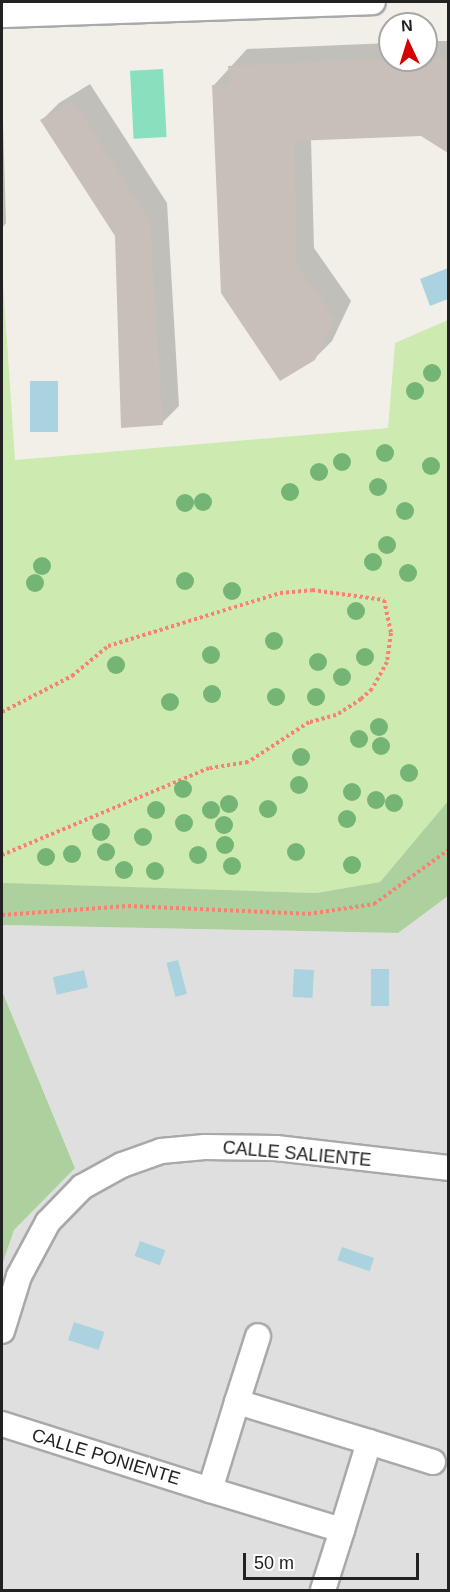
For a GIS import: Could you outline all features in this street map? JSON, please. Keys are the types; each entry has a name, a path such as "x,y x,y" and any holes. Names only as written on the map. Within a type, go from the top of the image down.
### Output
{"street":[{"path":"2,15 374,2"},
{"name":"CALLE SALIENTE","path":"2,1331 19,1276 48,1222 82,1187 122,1165 161,1151 205,1147 276,1148 448,1168"},
{"path":"210,1490 258,1336"},
{"path":"237,1402 433,1462"},
{"name":"CALLE PONIENTE","path":"2,1424 342,1530"},
{"path":"323,1590 369,1442"}],"path":[{"path":"2,712 72,676 108,646 280,593 312,590 384,600 391,633 387,662 372,689 361,699 336,715 309,722 248,762 209,768 2,855"},
{"path":"2,915 128,906 319,913 374,904 448,850"}],"shaded area":[{"path":"448,896 448,1590 2,1590 2,1264 14,1230 75,1167 2,991 2,925 397,933"}],"green space":[{"path":"163,69 167,137 134,139 130,71"},
{"path":"2,268 15,460 388,428 395,343 448,320 448,801 380,882 316,893 2,884"},
{"path":"448,801 448,896 398,933 2,925 2,884 5,883 316,893 380,882"},
{"path":"2,991 75,1168 14,1230 2,1265"}],"water":[{"path":"448,268 448,299 430,306 420,279"},
{"path":"30,381 58,381 58,432 30,432"},
{"path":"178,960 187,994 175,997 166,963"},
{"path":"294,969 314,970 313,998 293,997"},
{"path":"371,969 389,969 389,1006 371,1006"},
{"path":"84,970 88,988 57,995 53,977"},
{"path":"140,1241 165,1250 160,1265 135,1256"},
{"path":"342,1247 374,1258 370,1271 337,1260"},
{"path":"74,1322 104,1332 99,1350 68,1340"}],"building":[{"path":"438,57 448,61 448,153 421,136 294,141 297,266 335,319 315,360 280,381 221,293 212,85 230,85 228,66 378,59 378,72 438,72"},
{"path":"73,101 150,221 163,425 121,428 115,236 40,120"}]}
